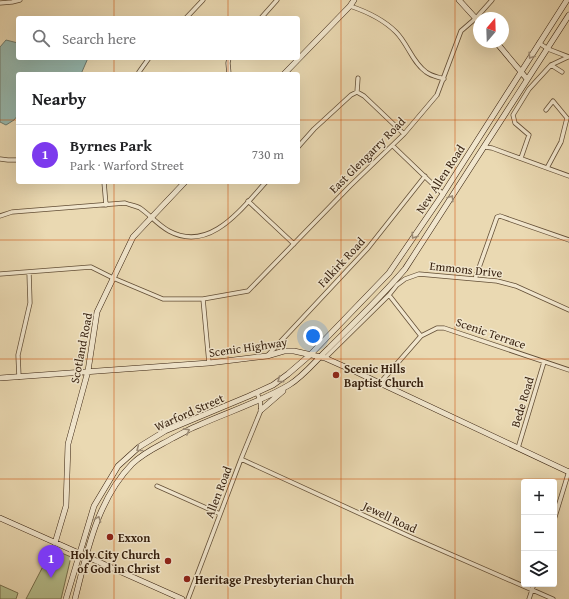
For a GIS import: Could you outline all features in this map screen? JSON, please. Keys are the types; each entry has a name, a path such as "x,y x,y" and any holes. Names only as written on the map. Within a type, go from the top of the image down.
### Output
{"main road":[{"path":"300,58 354,0"},
{"path":"459,0 473,15"},
{"name":"New Allen Road","path":"310,354 389,273 443,194 567,0"},
{"name":"New Allen Road","path":"322,358 405,269 569,15"},
{"path":"501,48 528,79"},
{"path":"286,72 298,60"},
{"name":"Scotland Road","path":"55,543 66,506 68,444 88,371 97,312 133,237 183,184"},
{"name":"Scenic Highway","path":"0,378 209,363 267,356 284,351 294,351 322,358 380,383 569,472"},
{"name":"Warford Street","path":"66,599 94,506 118,466 140,447 165,431 273,385 288,374 310,354"},
{"name":"Warford Street","path":"75,599 86,556 98,520 117,483 132,463 148,451 196,426 260,400 290,384 322,358"},
{"path":"261,410 290,384"},
{"path":"0,518 182,599"}],"street":[{"path":"0,3 20,0"},
{"path":"188,16 203,0"},
{"path":"262,16 277,0"},
{"name":"East Glengarry Road","path":"484,12 492,0"},
{"path":"350,6 383,20 398,33 417,65 427,73 444,79"},
{"name":"East Glengarry Road","path":"203,299 248,291 350,186 393,146 437,95 461,31 473,23"},
{"path":"540,43 548,49 569,57"},
{"path":"520,158 529,135 515,123 513,115 529,89 551,65 569,57"},
{"path":"141,72 148,60"},
{"path":"229,60 229,72"},
{"path":"551,65 562,72"},
{"path":"357,92 358,78"},
{"path":"357,92 364,96 404,134"},
{"path":"300,145 314,129 351,95 357,92"},
{"path":"546,110 553,101 568,117 561,142 547,168"},
{"path":"393,146 443,194"},
{"path":"485,147 492,148 569,176"},
{"path":"0,159 16,160"},
{"name":"Falkirk Road","path":"267,356 368,248 425,176"},
{"path":"104,184 106,205"},
{"path":"0,216 12,212 125,203 139,207 168,231 185,237 201,236 217,230 228,221 264,184"},
{"path":"248,201 294,244"},
{"path":"475,279 497,217 500,216 569,240"},
{"path":"0,274 91,267 112,278 163,299 203,299 209,363"},
{"path":"19,377 18,355 30,303 29,272"},
{"name":"Emmons Drive","path":"388,295 405,279 419,274 497,281 516,286 569,310"},
{"path":"322,358 388,295 421,336"},
{"name":"Scenic Terrace","path":"380,383 421,336 437,328 444,328 569,370"},
{"name":"Bede Road","path":"518,448 544,362"},
{"name":"Allen Road","path":"188,599 261,410 260,400 256,393"},
{"name":"Jewell Road","path":"241,459 411,537 553,599"},
{"path":"556,515 569,472"},
{"path":"158,486 220,514"},
{"path":"529,599 533,587"}],"green space":[{"path":"52,549 71,557 61,599 26,599"},
{"path":"0,585 18,593 16,599 0,599"}],"water":[{"path":"6,40 16,42 16,60 87,60 82,72 16,72 16,118 6,125 0,122 0,47"}],"place":[{"name":"Scenic Hills Baptist Church","path":"336,375"},
{"name":"Exxon","path":"110,537"},
{"name":"Holy City Church of God in Christ","path":"168,561"},
{"name":"Byrnes Park","path":"51,578"},
{"name":"Heritage Presbyterian Church","path":"187,579"}]}
